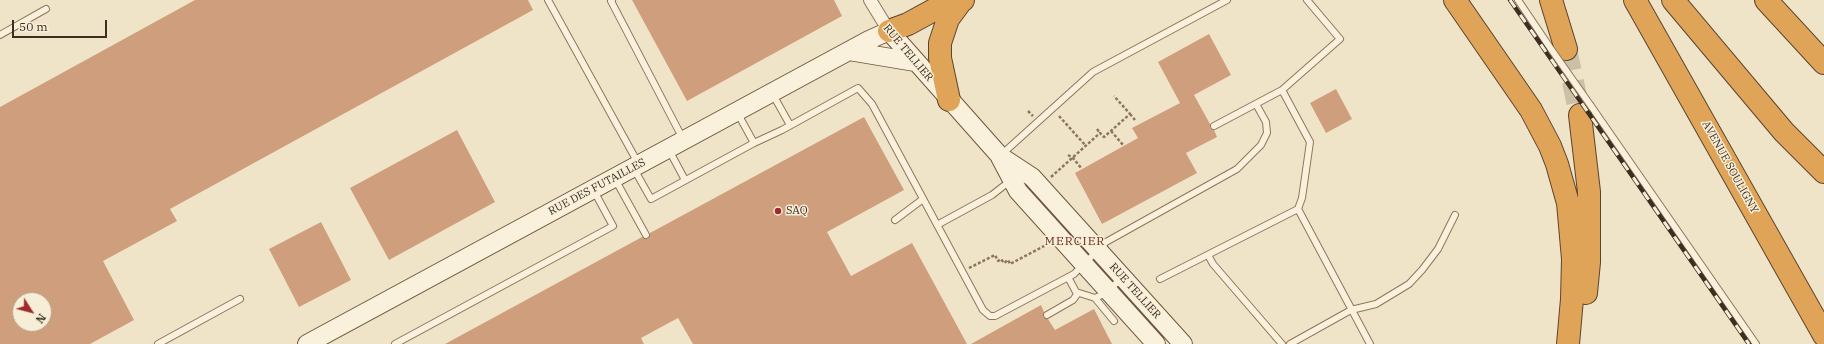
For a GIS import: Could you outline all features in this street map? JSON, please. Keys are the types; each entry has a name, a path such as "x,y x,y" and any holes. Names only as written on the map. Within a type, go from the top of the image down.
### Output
{"highway":[{"path":"888,32 908,24 941,6 962,0"},
{"path":"949,100 940,58 940,43 948,18 962,0"},
{"path":"1455,0 1531,110 1550,146 1557,164 1568,203 1573,259 1573,293 1568,344"},
{"path":"1551,0 1558,49"},
{"name":"AVENUE SOULIGNY","path":"1635,0 1824,335"},
{"path":"1673,0 1784,132 1824,172"},
{"path":"1766,0 1824,63"},
{"path":"1579,344 1586,297 1589,223 1585,110"},
{"path":"1814,344 1824,338"}],"street":[{"name":"RUE TELLIER","path":"870,0 888,32 1016,175 1018,191 1084,264 1101,295 1156,344"},
{"name":"RUE DES FUTAILLES","path":"307,344 849,51 888,32"},
{"path":"849,51 915,62"},
{"name":"RUE TELLIER","path":"1016,175 1032,177 1183,344"}],"lane":[{"path":"548,0 636,166 651,199 858,88 872,104 983,310 990,316 995,316 1010,309 1068,277 1084,264 1097,249 1106,242 1240,167 1261,145 1267,133 1266,122 1256,104"},
{"path":"612,0 611,1 684,140"},
{"path":"1000,156 1093,72 1227,0"},
{"path":"1214,126 1282,90 1340,39 1307,0"},
{"path":"1518,0 1558,49 1585,110 1756,344"},
{"path":"0,35 46,9"},
{"path":"1160,279 1298,209 1302,198 1310,142 1282,90"},
{"path":"772,93 790,125"},
{"path":"737,112 754,143"},
{"path":"668,149 685,180"},
{"path":"937,225 992,195 1016,175"},
{"path":"615,178 646,235"},
{"path":"395,344 613,226 593,190"},
{"path":"895,220 923,199"},
{"path":"1298,209 1370,344"},
{"path":"1290,344 1351,310 1376,304 1409,284 1434,255 1455,215"},
{"path":"1208,255 1213,264 1282,344"},
{"path":"1068,277 1074,289 1078,293 1101,295 1123,277"},
{"path":"1046,315 1073,300 1078,293"},
{"path":"1101,295 1114,320"},
{"path":"159,344 240,298"}],"path":[{"path":"1114,96 1135,120"},
{"path":"1097,129 1104,137 1130,114"},
{"path":"1059,116 1086,146"},
{"path":"1111,131 1124,146"},
{"path":"1049,179 1100,133"},
{"path":"1068,155 1073,158 1082,169"},
{"path":"963,272 995,255 998,261 1001,259 1004,263 1008,260 1010,264 1050,242"}],"building":[{"path":"195,0 528,0 533,10 170,209 177,221 103,261 134,320 90,344 0,344 0,107"},
{"path":"632,0 834,0 842,16 687,101"},
{"path":"1209,34 1231,75 1194,95 1210,124 1210,128 1214,130 1217,137 1186,153 1197,173 1102,224 1075,173 1138,138 1132,128 1180,103 1158,62"},
{"path":"1336,89 1352,119 1326,133 1310,103"},
{"name":"SAQ","path":"864,117 904,190 827,232 851,276 912,243 967,344 693,344 678,318 641,338 644,344 445,344 642,237 648,239 650,233"},
{"path":"457,130 495,202 389,260 350,188"},
{"path":"321,222 351,280 299,307 269,249"},
{"path":"1041,305 1044,312 1043,317 1048,319 1055,330 1094,309 1112,344 971,344"}],"tunnel":[{"path":"1566,49 1580,115"}],"railway":[{"path":"1510,0 1749,344"}],"place":[{"name":"SAQ","path":"778,211"}],"district":[{"name":"MERCIER","path":"1075,242"}]}
